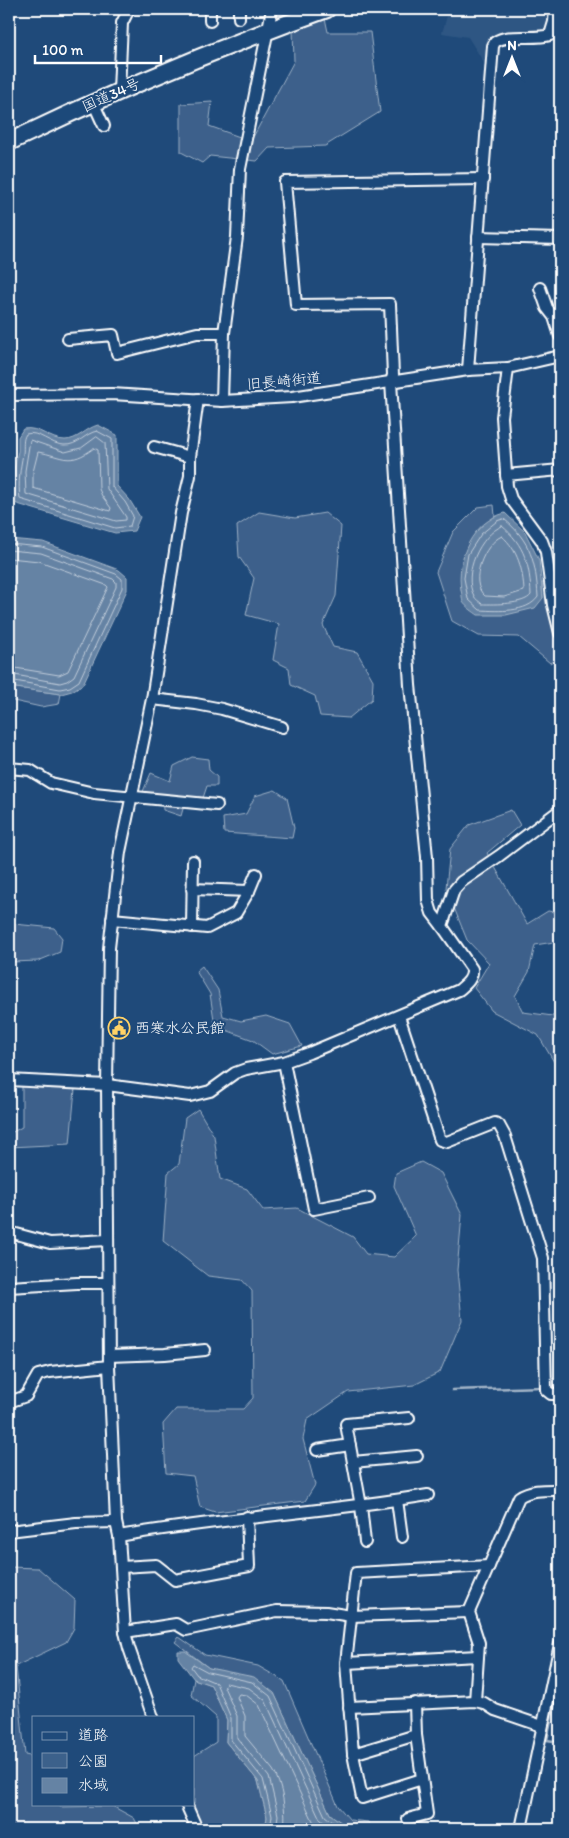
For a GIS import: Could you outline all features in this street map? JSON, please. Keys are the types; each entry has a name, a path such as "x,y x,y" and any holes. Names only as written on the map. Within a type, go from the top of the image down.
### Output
{"highway":[{"name":"国道34号","path":"9,142 93,102 187,61 327,9"}],"street":[{"path":"119,91 122,23 129,9"},
{"path":"210,9 210,21"},
{"path":"222,401 224,333 236,237 240,169 272,9"},
{"path":"468,370 493,46 495,42 504,38 555,35 555,9"},
{"path":"93,102 104,126"},
{"path":"9,1080 107,1085 190,1096 210,1091 235,1073 284,1062 399,1016 459,990 468,982 472,969 432,913 428,900 427,857 410,685 391,382 393,375 390,304 296,305 285,182 483,179"},
{"path":"478,236 560,239"},
{"path":"540,288 547,308 554,316 560,336"},
{"path":"68,339 113,334 118,353 197,333 224,333"},
{"name":"旧長崎街道","path":"9,395 112,394 222,401 292,397 468,370 508,368 560,356"},
{"path":"508,368 502,417 506,475 511,499 542,541 546,552 550,568 553,605 560,633"},
{"path":"154,1716 125,1632 120,1536 116,1522 109,1361 108,1283 107,1085 109,948 120,852 152,699 181,513 190,476 190,457 198,399"},
{"path":"154,446 190,457"},
{"path":"506,475 560,470"},
{"path":"152,699 222,709 282,727"},
{"path":"9,768 30,770 51,783 94,793 217,805"},
{"path":"442,926 454,890 461,882 560,810"},
{"path":"192,927 193,861"},
{"path":"112,918 207,928 236,913 249,891 256,874"},
{"path":"192,889 249,891"},
{"path":"399,1016 440,1140 447,1142 495,1123 499,1125 505,1136 540,1246 542,1258 546,1387 551,1394 560,1394"},
{"path":"284,1062 314,1209 369,1198"},
{"path":"9,1232 50,1243 108,1240"},
{"path":"9,1287 108,1283"},
{"path":"9,1402 26,1396 38,1375 109,1361 205,1350"},
{"path":"365,1542 361,1506 346,1424 409,1418"},
{"path":"317,1450 350,1446"},
{"path":"353,1462 416,1456"},
{"path":"476,1701 479,1643 469,1612 518,1497 526,1492 560,1490"},
{"path":"120,1536 247,1517 361,1506 428,1495"},
{"path":"397,1500 402,1537"},
{"path":"121,1567 156,1565 174,1580 249,1566 247,1517"},
{"path":"9,1531 76,1523 116,1522"},
{"path":"422,1779 362,1798 353,1754 346,1663 356,1573 489,1566"},
{"path":"125,1632 176,1624 186,1630 277,1611 326,1612 351,1616 469,1612"},
{"path":"521,1829 560,1644"},
{"path":"346,1663 478,1656"},
{"path":"349,1707 476,1701 484,1703 495,1710 542,1726"},
{"path":"408,1819 427,1814 416,1735 415,1703"},
{"path":"353,1754 416,1735"},
{"path":"187,1806 196,1829"}],"shaded area":[{"path":"449,9 560,9 558,39 503,42 495,68 486,66 468,37 442,33"}],"green space":[{"path":"325,18 328,32 370,32 380,112 325,146 269,148 257,161 210,156 202,163 181,152 181,104 212,102 209,126 251,141 294,61 293,29"},
{"path":"494,505 495,516 477,531 543,598 542,583 560,577 560,656 550,663 519,637 479,636 452,621 436,572 453,532 478,507"},
{"path":"259,512 295,518 325,513 341,526 336,596 323,625 333,647 357,652 373,680 372,699 349,718 320,716 315,696 291,685 289,668 273,660 279,624 246,615 254,578 239,557 237,526"},
{"path":"9,685 16,688 61,694 59,704 41,707 9,700"},
{"path":"192,757 208,759 209,770 217,777 217,786 207,786 203,798 186,798 181,816 163,810 162,796 141,796 151,773 170,781 174,766"},
{"path":"275,790 287,798 294,828 292,838 224,833 223,818 246,814 255,796"},
{"path":"511,810 520,825 487,853 527,924 548,911 560,913 560,941 535,945 529,972 515,996 523,1012 560,1017 560,1072 538,1035 492,1011 474,988 489,963 467,940 446,888 450,849 469,825"},
{"path":"14,924 54,928 62,938 60,952 38,961 11,962 11,986 9,987 9,927"},
{"path":"202,966 218,990 223,1016 241,1021 266,1016 290,1024 302,1046 272,1054 253,1040 215,1026 210,994 196,971"},
{"path":"22,1086 75,1089 70,1144 9,1147 9,1134 22,1127"},
{"path":"198,1109 214,1136 220,1179 247,1189 263,1210 297,1208 353,1237 366,1254 394,1257 416,1236 394,1186 396,1173 421,1162 441,1173 462,1215 457,1270 462,1320 440,1372 414,1385 348,1392 307,1420 303,1439 315,1485 305,1501 215,1512 200,1507 193,1476 166,1473 163,1424 176,1409 243,1409 253,1398 252,1291 242,1280 208,1276 163,1241 168,1173 179,1164 185,1118"},
{"path":"9,1567 38,1568 75,1600 74,1628 66,1642 16,1666 25,1755 32,1757 32,1806 112,1806 134,1818 140,1829 9,1829"},
{"path":"179,1637 205,1655 258,1666 284,1681 338,1806 350,1820 368,1822 372,1829 347,1827 330,1814 274,1693 226,1672 209,1668 175,1642"},
{"path":"194,1679 211,1685 227,1720 226,1742 258,1781 267,1817 265,1829 201,1829 192,1806 195,1806 195,1755 216,1742 216,1717 191,1695"}],"water":[{"path":"98,425 117,435 117,486 129,499 140,517 134,531 115,533 14,503 14,470 18,451 18,437 23,429 34,429 54,438 65,440 74,438"},
{"path":"505,513 525,532 539,560 543,598 535,608 506,615 478,615 463,602 460,578 464,554 475,533 484,524"},
{"path":"9,539 43,542 119,570 127,577 127,590 83,684 72,691 61,694 16,688 9,685"},
{"path":"178,1651 185,1651 209,1668 254,1677 274,1693 330,1814 347,1827 364,1829 265,1829 267,1817 258,1781 226,1742 227,1720 211,1685 194,1679 178,1658"}],"waterway":[{"path":"9,16 11,30 9,55"},
{"path":"452,1390 543,1387"},
{"path":"549,1387 560,1387"},
{"path":"560,1679 547,1740 560,1742"}],"place":[{"name":"西寒水公民館","path":"119,1028"}]}
